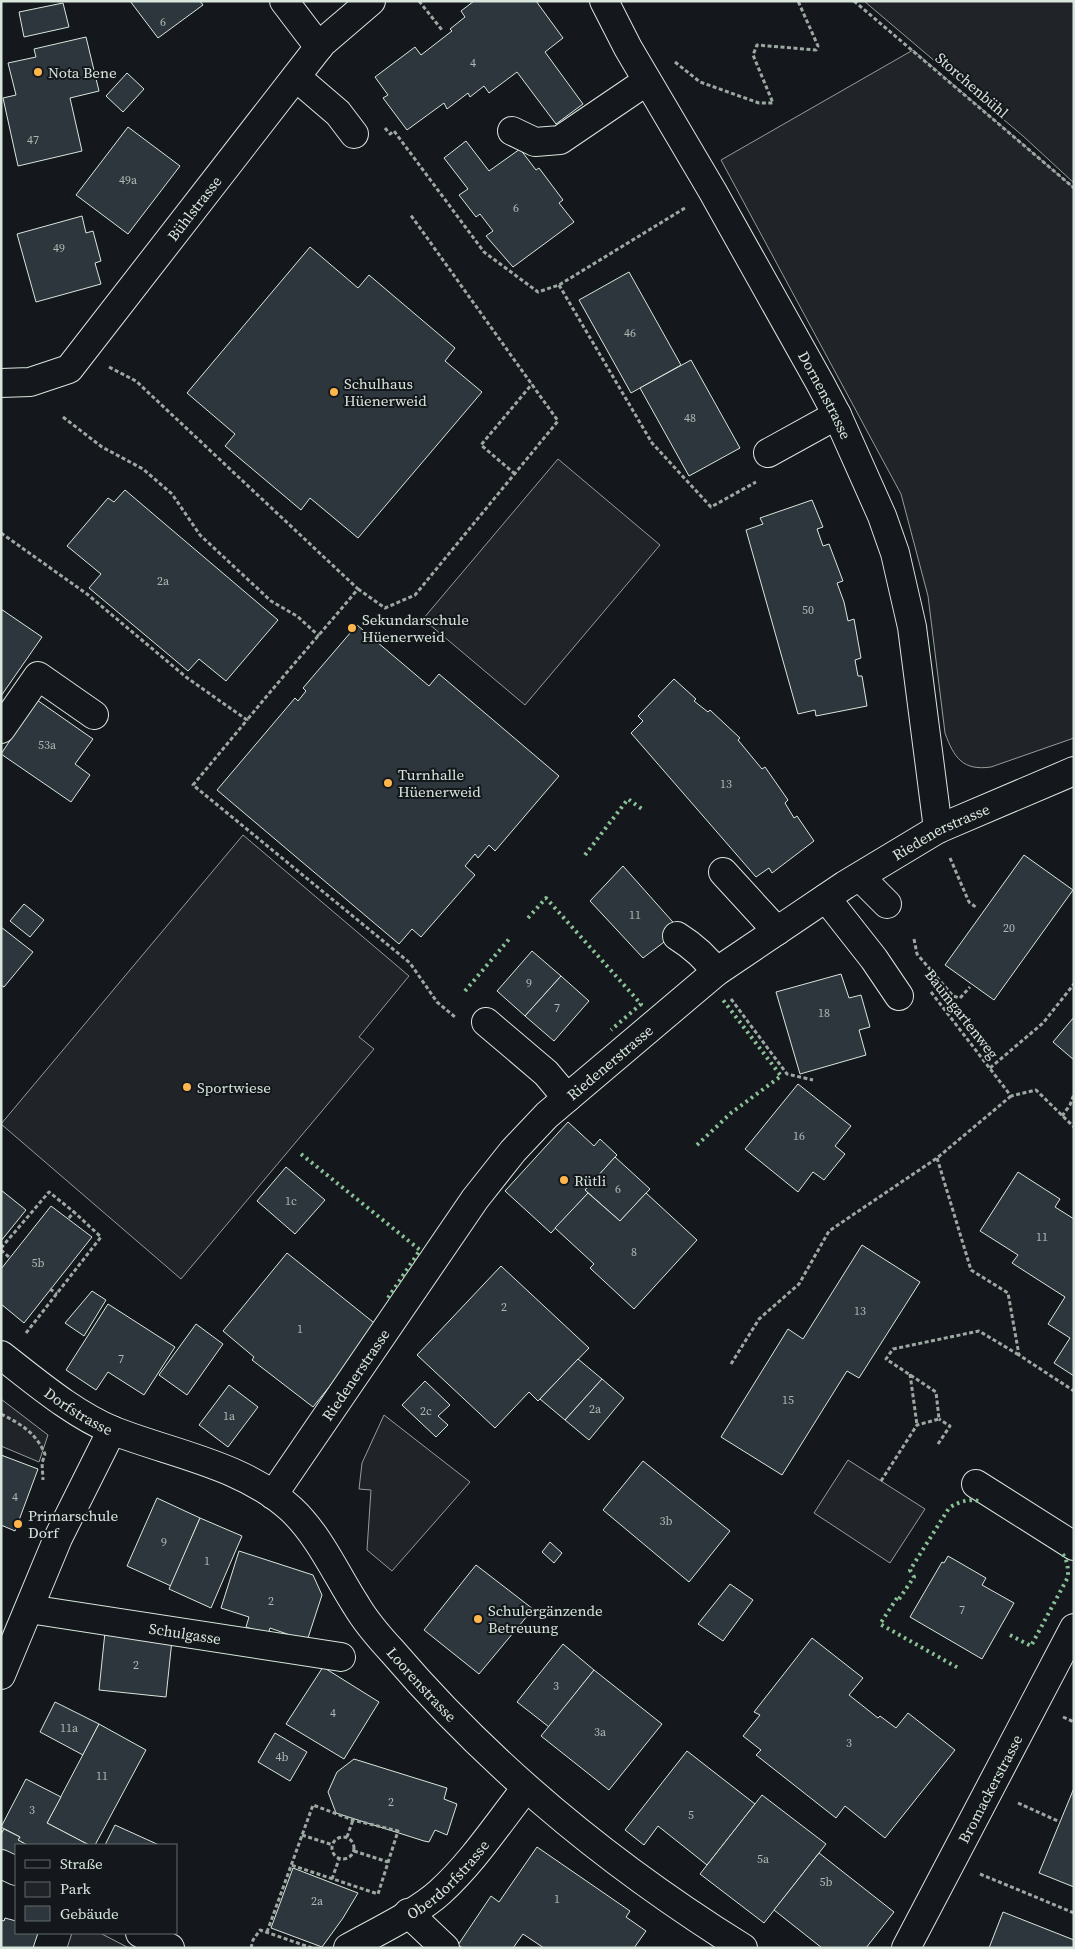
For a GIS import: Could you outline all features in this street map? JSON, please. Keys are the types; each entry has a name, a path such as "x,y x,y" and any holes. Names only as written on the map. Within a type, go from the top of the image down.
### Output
{"street":[{"path":"284,1 319,47"},
{"name":"Bühlstrasse","path":"1,383 30,382 69,369 319,47 371,1"},
{"name":"Dornenstrasse","path":"604,1 628,48 712,192 837,416 882,516 904,588 912,627 938,829"},
{"path":"296,77 338,113 354,134"},
{"path":"512,132 535,142 560,140 647,81"},
{"path":"765,466 837,416"},
{"path":"1,728 38,676 94,715"},
{"name":"Riedenerstrasse","path":"273,1495 475,1199 513,1150 547,1115 716,972 826,898 938,829 1074,771"},
{"path":"722,872 777,931"},
{"path":"860,877 887,904"},
{"path":"826,898 874,959 899,996"},
{"path":"677,936 706,958 716,972"},
{"path":"473,1022 546,1073 567,1098"},
{"name":"Dorfstrasse","path":"1,1356 68,1404 112,1430 58,1538 1,1675"},
{"name":"Loorenstrasse","path":"112,1430 234,1474 273,1495 292,1510 306,1526 358,1608 391,1651 447,1712 526,1788 622,1865 744,1948"},
{"path":"976,1484 1074,1546"},
{"name":"Schulgasse","path":"28,1609 341,1657"},
{"name":"Bromackerstrasse","path":"906,1948 1074,1628"},
{"name":"Oberdorfstrasse","path":"348,1948 440,1892 453,1879 526,1788"},
{"path":"1,1864 15,1871"},
{"path":"408,1913 445,1948"},
{"path":"142,1934 170,1948"}],"path":[{"path":"419,1 442,30"},
{"path":"671,59 700,82 759,102 774,103 753,55 757,44 816,50 818,46 798,1"},
{"name":"Storchenbühl","path":"854,1 1074,188"},
{"path":"384,126 390,134 394,130 484,252 538,292 559,285 712,192"},
{"path":"106,365 136,380 358,589 385,608 415,596 558,421 410,214"},
{"path":"559,285 652,443 711,507 765,466"},
{"path":"515,474 481,445 532,384"},
{"path":"63,417 102,447 143,469 172,494 200,535 271,601 297,616 319,636"},
{"path":"1,534 87,594 186,677 247,720"},
{"path":"358,589 319,636 295,661 193,785 410,963 437,1002 473,1022"},
{"path":"949,855 969,902 977,908"},
{"path":"914,939 918,954 953,996 960,998 970,987"},
{"path":"990,1068 1042,1023 1074,984"},
{"name":"Baumgartenweg","path":"925,985 1011,1096"},
{"path":"728,996 787,1074 813,1080"},
{"path":"731,1364 759,1319 799,1284 829,1231 937,1158 1011,1096 1036,1090 1074,1127"},
{"path":"1062,1116 1070,1105 1074,1094"},
{"path":"937,1158 971,1270 1008,1293 1019,1354"},
{"path":"10,1258 1,1249 49,1192 101,1237 24,1335"},
{"path":"68,1219 74,1212"},
{"path":"50,1289 57,1294"},
{"path":"938,1444 950,1426 940,1419 936,1392 886,1359 893,1349 979,1331 1019,1354 1074,1391"},
{"path":"881,1481 917,1425 910,1374"},
{"path":"1,1414 23,1425 40,1442 45,1454 42,1464 42,1480"},
{"path":"917,1425 940,1419"},
{"path":"1011,1800 1060,1822"},
{"path":"267,1932 291,1865 313,1805 353,1820 398,1831 378,1894 291,1865"},
{"path":"347,1837 353,1820"},
{"path":"302,1835 333,1845"},
{"path":"342,1836 347,1837 353,1842 354,1851 348,1858 339,1859 333,1853 333,1845 342,1836"},
{"path":"354,1851 388,1862"},
{"path":"332,1879 339,1859"},
{"path":"972,1870 1074,1913"},
{"path":"251,1948 260,1930 312,1948"}],"green space":[{"path":"864,1 1074,1 1074,183 1023,136"},
{"path":"913,50 1074,188 1074,738 991,767 973,767 961,761 952,749 945,733 928,596 901,494 721,160"},
{"path":"558,459 660,545 525,705 423,619"},
{"name":"Sportwiese","path":"243,835 409,976 359,1037 374,1049 181,1279 1,1124"},
{"path":"1,1399 48,1435 39,1462 1,1446"},
{"path":"384,1415 470,1482 392,1571 367,1550 371,1490 359,1489 362,1463"},
{"path":"848,1460 925,1509 890,1563 814,1513"},
{"path":"72,1934 102,1934 129,1948 67,1948"}],"building":[{"path":"130,1 200,1 203,5 158,38"},
{"path":"474,1 536,1 563,38 545,52 583,104 556,124 517,72 489,93 484,86 470,97 468,93 447,109 444,103 407,130 383,98 388,95 375,77 415,47 421,55 452,31 450,29 465,17 461,11"},
{"path":"63,3 69,27 24,37 19,12"},
{"path":"86,37 99,91 70,98 82,151 18,166 3,98 16,95 8,63 36,57 34,49"},
{"path":"127,73 144,89 123,112 106,96"},
{"path":"128,127 180,166 128,234 76,195"},
{"path":"466,141 489,171 520,149 536,170 539,168 563,200 559,203 574,222 513,267 486,236 493,231 480,214 476,217 459,195 468,189 444,158"},
{"path":"82,216 86,233 93,231 101,261 95,263 101,284 36,302 17,234"},
{"name":"Schulhaus Hüenerweid","path":"310,247 358,288 369,275 455,348 445,361 482,392 358,538 310,498 301,510 225,446 235,434 187,393"},
{"path":"629,272 681,365 631,393 579,300"},
{"path":"691,360 740,448 689,476 640,388"},
{"path":"125,490 278,620 226,681 199,659 188,671 89,588 101,574 67,546 108,498 114,502"},
{"path":"812,500 823,527 817,529 823,546 829,544 843,581 837,583 848,621 854,619 861,658 855,660 858,676 862,676 867,706 816,716 815,710 798,714 746,530 763,524 760,518"},
{"path":"1,609 42,637 1,696"},
{"name":"Turnhalle Hüenerweid","path":"357,625 429,686 439,674 559,776 495,851 489,845 478,858 475,854 465,866 475,875 421,937 412,929 399,944 217,790 295,698 298,701 306,691 303,688"},
{"path":"674,679 696,699 694,701 708,712 710,710 740,738 738,740 762,769 765,767 788,800 785,803 794,818 797,816 814,841 772,873 769,868 756,877 631,733 643,721 638,716"},
{"path":"37,700 93,739 75,764 90,775 71,802 1,754"},
{"path":"1024,855 1073,890 994,1000 945,965"},
{"path":"623,866 680,930 643,958 590,901"},
{"path":"24,904 44,920 30,937 10,921"},
{"path":"1,927 33,952 4,987 1,985"},
{"path":"532,951 561,976 525,1016 497,991"},
{"path":"841,974 849,998 861,995 870,1027 859,1030 866,1055 800,1074 776,992"},
{"path":"561,976 589,1001 554,1041 525,1016"},
{"path":"1074,1017 1074,1060 1053,1042"},
{"path":"798,1084 851,1126 835,1146 845,1154 824,1180 813,1172 798,1192 745,1149"},
{"path":"568,1122 594,1146 600,1139 617,1155 585,1190 588,1193 551,1233 505,1191"},
{"path":"615,1157 650,1189 620,1221 585,1190"},
{"path":"286,1167 325,1200 295,1234 257,1201"},
{"path":"1018,1172 1060,1199 1055,1207 1074,1219 1074,1376 1054,1363 1070,1338 1048,1324 1065,1297 1012,1263 1018,1255 980,1231"},
{"path":"1,1190 26,1210 1,1241"},
{"path":"588,1193 620,1221 646,1193 697,1240 634,1309 590,1268 594,1264 555,1228"},
{"path":"51,1206 92,1237 24,1323 1,1304 1,1269"},
{"path":"862,1245 920,1282 859,1378 847,1371 782,1475 721,1437 788,1329 803,1339"},
{"path":"287,1253 378,1326 313,1407 252,1360 254,1357 223,1331"},
{"path":"501,1266 589,1348 538,1401 529,1392 495,1428 417,1355"},
{"path":"92,1291 106,1300 84,1336 65,1323"},
{"path":"108,1304 175,1347 144,1395 108,1372 96,1390 66,1370"},
{"path":"196,1324 223,1344 187,1395 159,1375"},
{"path":"578,1359 602,1379 565,1420 540,1399"},
{"path":"602,1379 624,1398 589,1440 565,1420"},
{"path":"425,1381 450,1405 438,1416 448,1425 436,1437 402,1405"},
{"path":"229,1385 258,1407 228,1447 199,1425"},
{"path":"1,1455 38,1469 15,1531 1,1525"},
{"path":"643,1461 730,1531 689,1582 603,1510"},
{"path":"157,1498 200,1518 171,1586 127,1566"},
{"path":"200,1518 242,1536 211,1608 169,1589"},
{"path":"550,1542 562,1553 554,1563 542,1552"},
{"path":"239,1551 313,1575 322,1595 307,1641 270,1628 268,1634 246,1627 249,1617 221,1608"},
{"path":"948,1556 986,1578 982,1585 1014,1603 982,1659 910,1617 942,1562 944,1563"},
{"name":"Schulergänzende Betreuung","path":"476,1565 533,1609 479,1674 424,1630"},
{"path":"730,1584 753,1600 723,1641 698,1624"},
{"path":"105,1632 172,1640 166,1697 99,1690"},
{"path":"812,1638 863,1678 849,1695 878,1718 880,1716 896,1728 908,1713 955,1750 885,1838 845,1806 836,1818 756,1755 761,1750 743,1736 760,1715 754,1712"},
{"path":"563,1644 594,1670 549,1727 517,1702"},
{"path":"323,1667 379,1702 344,1759 286,1724"},
{"path":"594,1670 662,1724 609,1790 541,1736"},
{"path":"55,1702 99,1724 83,1755 40,1732"},
{"path":"99,1724 146,1750 96,1844 87,1844 47,1823"},
{"path":"275,1733 307,1752 290,1781 258,1762"},
{"path":"687,1751 755,1804 707,1865 658,1826 644,1845 625,1830"},
{"path":"354,1759 447,1788 444,1799 457,1804 447,1835 435,1830 429,1842 336,1813 328,1792 337,1772"},
{"path":"26,1779 61,1797 47,1823 87,1844 25,1844 18,1840 20,1837 1,1827"},
{"path":"1074,1788 1074,1887 1039,1873"},
{"path":"762,1795 826,1844 764,1923 700,1874"},
{"path":"115,1825 157,1844 106,1844"},
{"path":"4,1829 20,1837 18,1840 25,1844 15,1844 15,1857 1,1850 1,1834"},
{"path":"537,1847 630,1911 626,1917 646,1931 634,1948 544,1948 523,1934 513,1948 463,1948 458,1945 491,1896 499,1902"},
{"path":"819,1853 894,1912 866,1948 822,1948 774,1910"},
{"path":"293,1868 358,1893 322,1947 271,1928"},
{"path":"1003,1912 1074,1940 1074,1948 989,1948"},
{"path":"5,1918 15,1921 15,1934 38,1934 33,1948 1,1948 1,1920 4,1921"}],"hedge":[{"path":"585,855 628,799 642,809"},
{"path":"528,918 546,898 641,1004 611,1030"},
{"path":"465,991 510,938"},
{"path":"697,1145 731,1113 781,1076 723,1000"},
{"path":"301,1154 420,1250 386,1301"},
{"path":"899,1599 914,1577 910,1570 949,1508 964,1501 980,1501"},
{"path":"1010,1635 1031,1646 1068,1577 1067,1562 1062,1553"},
{"path":"897,1598 880,1624 960,1669"}],"place":[{"name":"Nota Bene","path":"38,72"},
{"name":"Schulhaus Hüenerweid","path":"334,392"},
{"name":"Sekundarschule Hüenerweid","path":"352,628"},
{"name":"Turnhalle Hüenerweid","path":"388,783"},
{"name":"Sportwiese","path":"187,1087"},
{"name":"Rütli","path":"564,1180"},
{"name":"Primarschule Dorf","path":"18,1524"},
{"name":"Schulergänzende Betreuung","path":"478,1619"}]}
